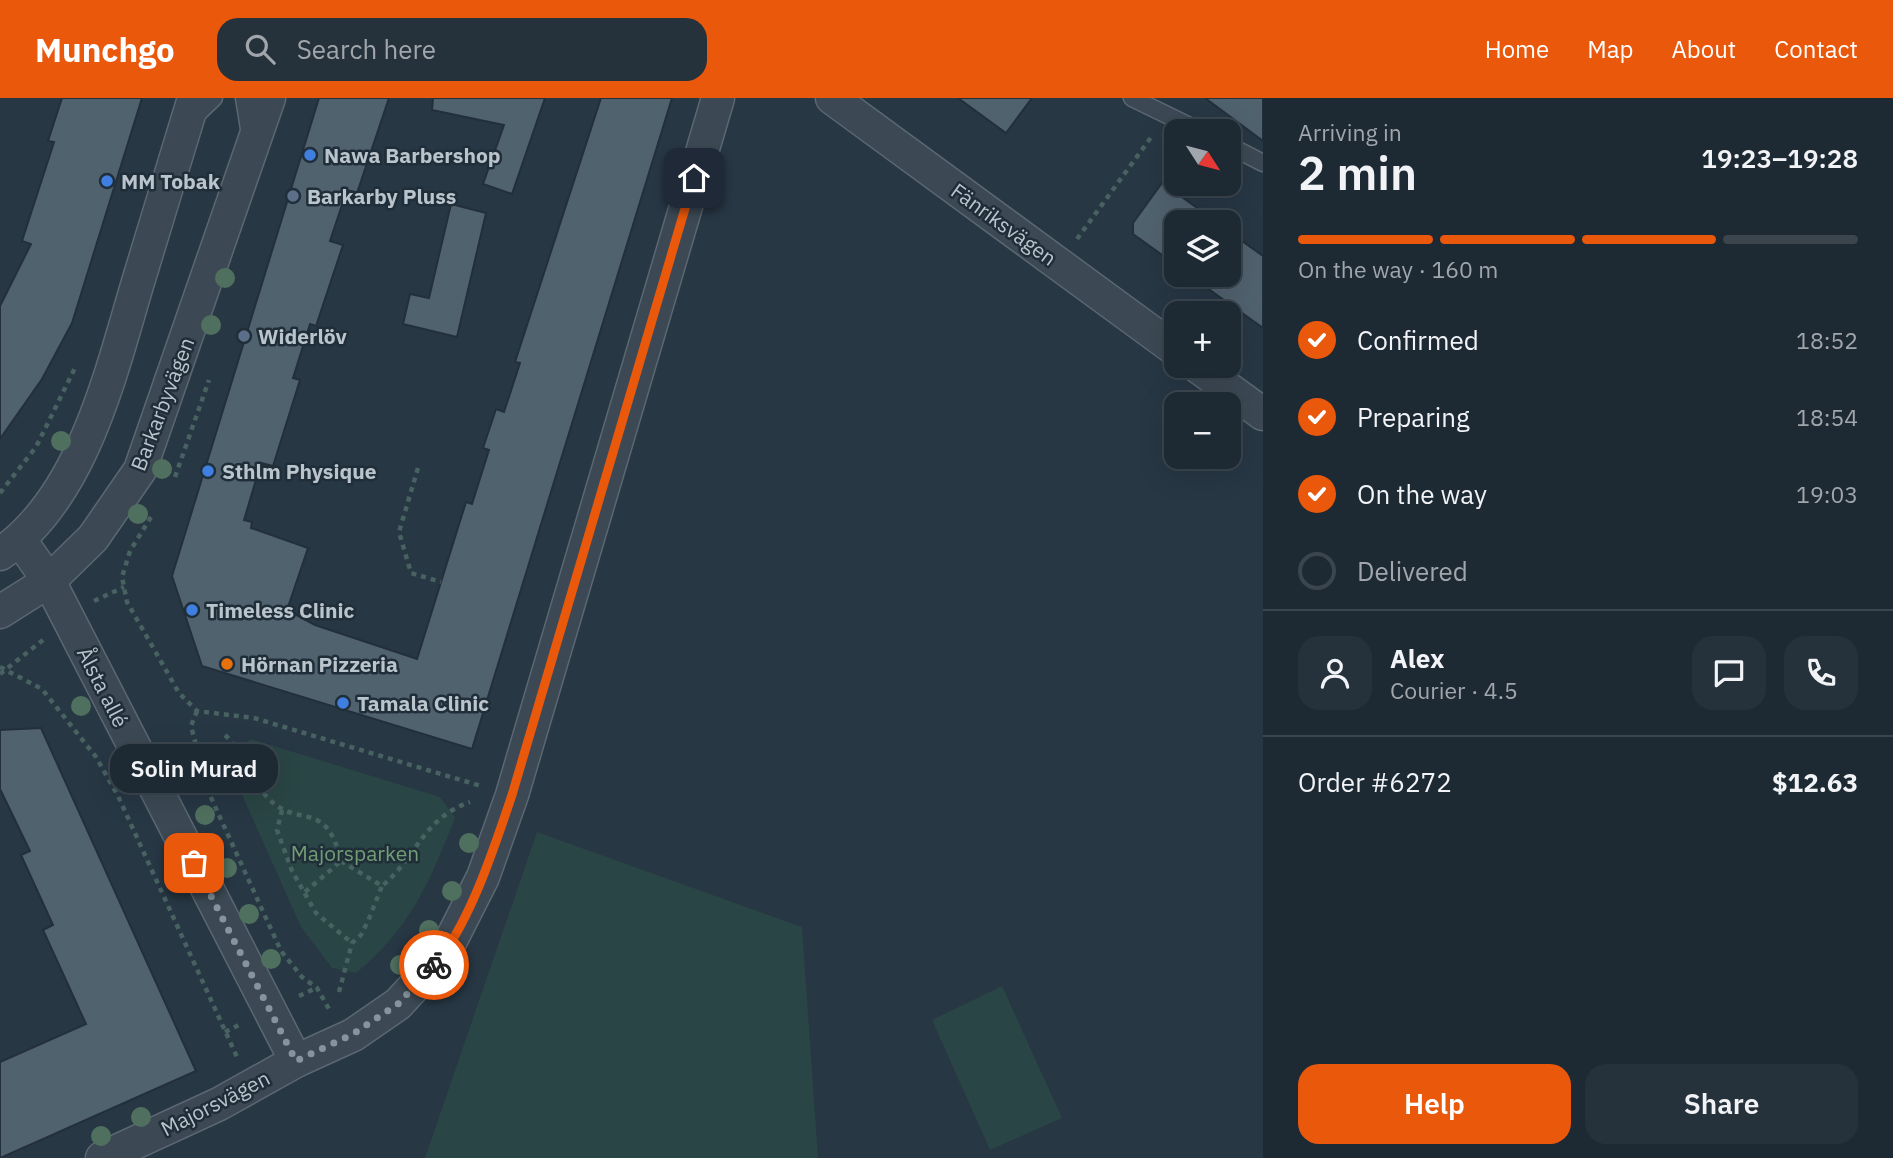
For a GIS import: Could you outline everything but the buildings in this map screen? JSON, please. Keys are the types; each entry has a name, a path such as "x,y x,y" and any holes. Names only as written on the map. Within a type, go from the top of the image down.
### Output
{"street":[{"name":"Barkarbyvägen","path":"0,612 49,581 93,538 140,470 269,98"},
{"name":"Majorsvägen","path":"102,1158 346,1038 398,1004 444,954 483,877 512,795 718,98"},
{"name":"Fänriksvägen","path":"832,98 1164,341"},
{"path":"10,547 71,469 100,404 190,112"},
{"path":"1214,378 1263,414"},
{"name":"Ålsta allé","path":"10,547 49,581 296,1061"}],"lane":[{"path":"190,112 214,98"},
{"name":"Barkarbyvägen","path":"244,98 252,148"},
{"path":"1132,98 1173,119"},
{"path":"1241,152 1263,163"}],"path":[{"path":"1059,265 1166,116"},
{"path":"0,493 36,447 79,360"},
{"path":"172,482 211,376"},
{"path":"418,468 398,532 411,573 441,582"},
{"path":"158,505 130,551 122,577 127,603 179,693 197,711 254,718 512,795"},
{"path":"0,667 3,673 42,689 96,757 118,796 251,1086"},
{"path":"197,711 191,726 208,791 281,951 302,977 317,988 346,1038"},
{"path":"225,735 238,747 267,797 282,810 315,817 327,826 336,839 341,860 382,886"},
{"path":"339,992 352,943 365,928 382,886 398,873 433,822 449,809 470,802"},
{"path":"282,810 277,830 280,844 316,913 352,943"},
{"path":"305,892 341,860"}],"green space":[{"name":"Majorsparken","path":"251,739 440,797 455,818 437,863 416,903 391,939 356,973 332,968 301,927 234,777 228,753"},
{"path":"537,832 802,927 818,1158 425,1158"},
{"path":"1002,986 1062,1118 990,1150 932,1020"}],"way so far":[{"path":"194,863 296,1061 353,1034 398,1004 434,965"}],"place":[{"name":"Nawa Barbershop","path":"310,155"},
{"name":"MM Tobak","path":"107,181"},
{"name":"Barkarby Pluss","path":"293,196"},
{"name":"Widerlöv","path":"244,336"},
{"name":"Sthlm Physique","path":"208,471"},
{"name":"Timeless Clinic","path":"192,610"},
{"name":"Hörnan Pizzeria","path":"227,664"},
{"name":"Tamala Clinic","path":"343,703"},
{"name":"Solin Murad","path":"194,863"}],"route":[{"path":"434,965 444,954 483,877 512,795 694,178"}]}
